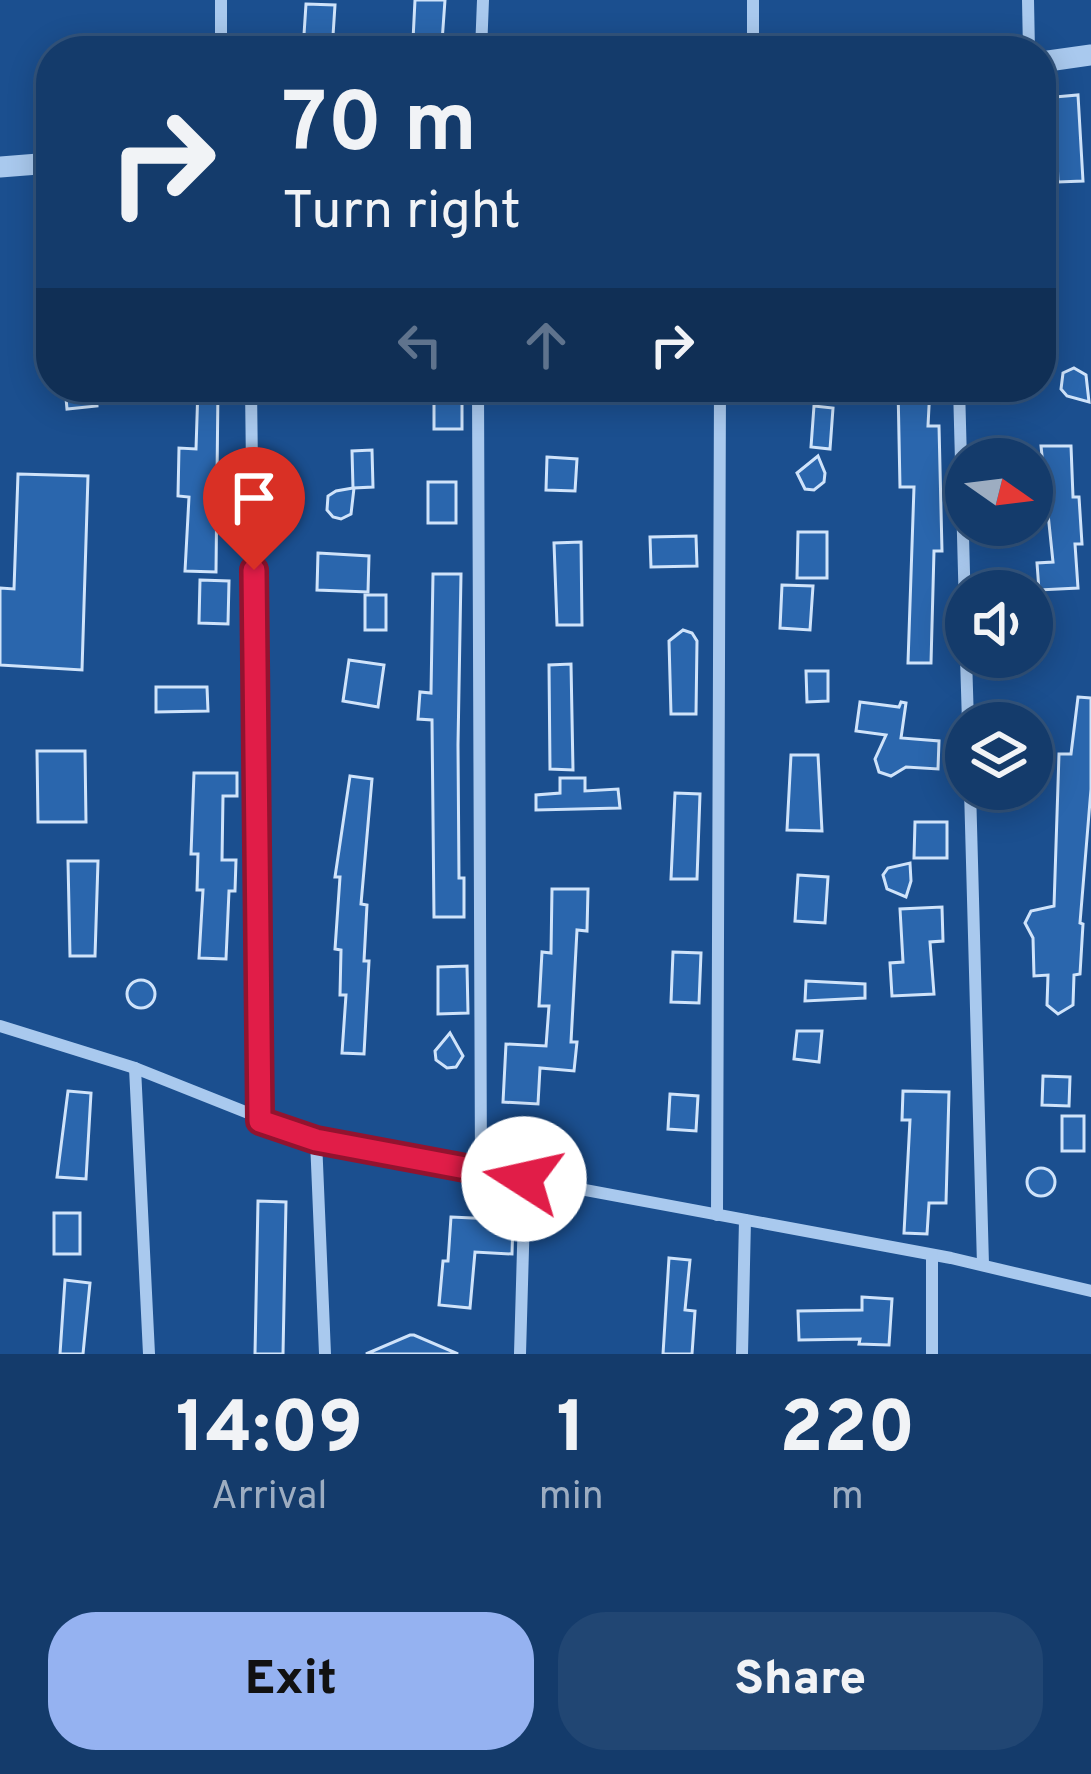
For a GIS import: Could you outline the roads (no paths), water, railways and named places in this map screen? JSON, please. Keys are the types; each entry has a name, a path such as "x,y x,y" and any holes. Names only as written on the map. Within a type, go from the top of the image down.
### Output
{"street":[{"path":"221,0 221,36"},
{"path":"482,36 483,0"},
{"path":"753,0 753,36"},
{"path":"1028,0 1029,36"},
{"path":"1056,60 1091,55"},
{"path":"0,167 36,164"},
{"path":"251,402 260,1121"},
{"path":"478,402 481,1171"},
{"path":"717,1214 720,402"},
{"path":"959,402 964,570"},
{"path":"971,810 982,1265"},
{"path":"0,1026 136,1068 316,1140 932,1255 1091,1291"},
{"path":"136,1068 149,1354"},
{"path":"316,1140 325,1354"},
{"path":"520,1354 524,1179"},
{"path":"742,1354 745,1220"},
{"path":"932,1255 932,1354"}]}
